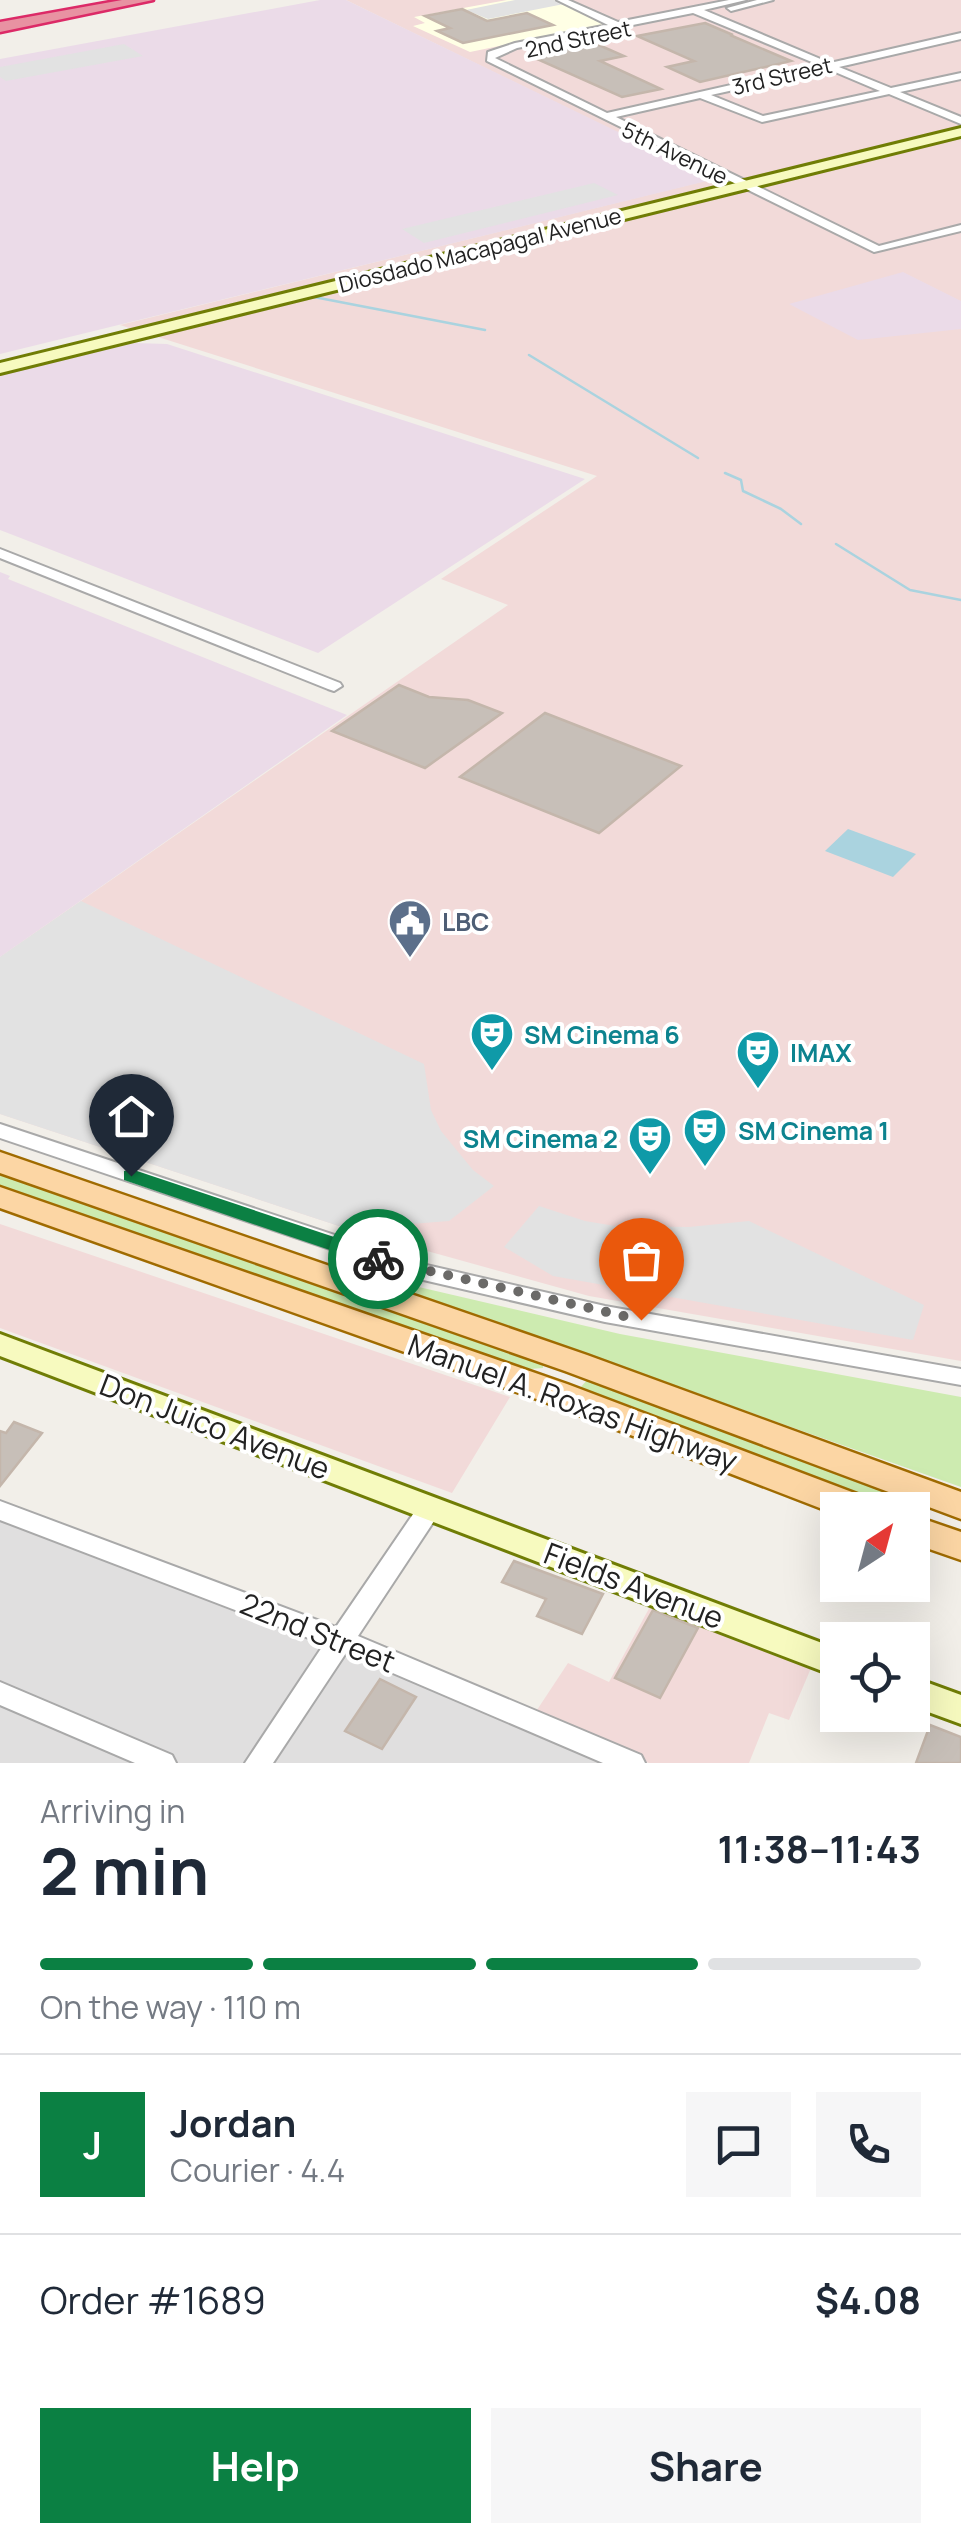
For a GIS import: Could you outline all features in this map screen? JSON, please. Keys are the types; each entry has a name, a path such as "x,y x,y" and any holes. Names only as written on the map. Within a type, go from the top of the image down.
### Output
{"highway":[{"path":"0,25 124,0"},
{"path":"0,25 146,0"}],"main road":[{"name":"Diosdado Macapagal Avenue","path":"0,359 961,126"},
{"name":"Diosdado Macapagal Avenue","path":"0,368 466,249"},
{"name":"Manuel A. Roxas Highway","path":"0,1162 548,1353 961,1506"},
{"name":"Manuel A. Roxas Highway","path":"0,1197 556,1393 820,1494"},
{"path":"340,1316 358,1316 552,1382 562,1377 564,1367 548,1353"},
{"name":"Don Juico Avenue","path":"0,1346 430,1508"},
{"name":"Fields Avenue","path":"430,1508 820,1655"},
{"path":"930,1535 961,1546"},
{"path":"930,1698 961,1710"}],"street":[{"path":"561,0 622,27"},
{"name":"2nd Street","path":"703,11 742,0"},
{"name":"2nd Street","path":"505,54 622,27 770,0"},
{"path":"703,11 961,113"},
{"name":"3rd Street","path":"603,117 961,36"},
{"name":"5th Avenue","path":"883,246 745,181 603,117 495,64 491,54 505,54 616,114 745,181 865,244 883,246"},
{"path":"701,94 762,120 961,76"},
{"path":"897,90 961,126"},
{"path":"883,246 961,220"},
{"path":"883,246 961,228"},
{"path":"0,553 334,686"},
{"path":"0,1131 342,1248 510,1292 605,1314 961,1377"},
{"path":"143,1212 163,1187"},
{"path":"258,1763 430,1508"},
{"name":"22nd Street","path":"0,1510 341,1640 632,1763"},
{"path":"0,1693 163,1763"}],"shaded area":[{"path":"320,0 346,0 715,179 0,354 0,59"},
{"path":"346,0 961,0 961,1361 589,1296 348,1229 0,1114 0,957 508,605 441,579 597,476 120,325 713,179"},
{"path":"507,0 558,0 610,23 470,52 413,26 425,23 414,17"},
{"path":"515,0 554,0 564,4 488,19 466,10"},
{"path":"124,44 143,56 6,81 0,77 0,67"},
{"path":"594,183 618,195 424,243 402,229"},
{"path":"903,272 961,301 961,329 858,340 789,304"},
{"path":"135,343 167,344 585,479 318,653 0,530 0,375"},
{"path":"0,572 10,576 8,579 347,715 0,957"},
{"path":"81,901 424,1064 431,1110 441,1131 473,1170 494,1186 449,1221 348,1229 0,1114 0,957"},
{"path":"539,1206 615,1226 689,1227 749,1221 924,1305 913,1340 553,1276 504,1247"},
{"path":"0,1224 510,1397 452,1493 0,1328"},
{"path":"0,1501 615,1763 0,1763"},
{"path":"652,1603 814,1661 789,1720 769,1713 749,1763 649,1763 535,1713 568,1663 609,1682"}],"green space":[{"path":"0,1168 543,1361 543,1368 530,1369 0,1187"},
{"path":"350,1271 620,1334 961,1397 961,1487"},
{"path":"588,1379 893,1492 848,1492 586,1394 580,1388"}],"water":[{"path":"848,829 916,854 893,877 825,851"}],"building":[{"path":"462,9 487,21 527,13 553,25 463,43 437,31 450,28 425,16"},
{"path":"705,23 791,61 700,82 667,67 694,61 637,36"},
{"path":"592,42 624,56 600,61 661,89 622,97 528,55"},
{"path":"399,685 429,697 468,700 502,713 425,768 332,731"},
{"path":"545,713 681,766 599,833 460,777"},
{"path":"14,1422 42,1433 0,1486 0,1431 6,1433"},
{"path":"514,1561 603,1594 582,1634 537,1616 546,1599 502,1582"},
{"path":"653,1610 698,1628 660,1698 615,1678"},
{"path":"380,1679 416,1697 382,1749 345,1731"},
{"path":"930,1725 961,1737 961,1763 916,1763"}],"waterway":[{"path":"314,297 485,330"},
{"path":"529,355 698,458"},
{"path":"725,473 741,480 743,491 781,509 801,524"},
{"path":"836,544 910,590 961,600"}],"way so far":[{"path":"378,1259 641,1320"}],"place":[{"name":"LBC","path":"410,959"},
{"name":"SM Cinema 6","path":"492,1072"},
{"name":"IMAX","path":"758,1090"},
{"name":"SM Cinema 1","path":"705,1168"},
{"name":"SM Cinema 2","path":"650,1176"}],"route":[{"path":"131,1176 378,1259"}]}
